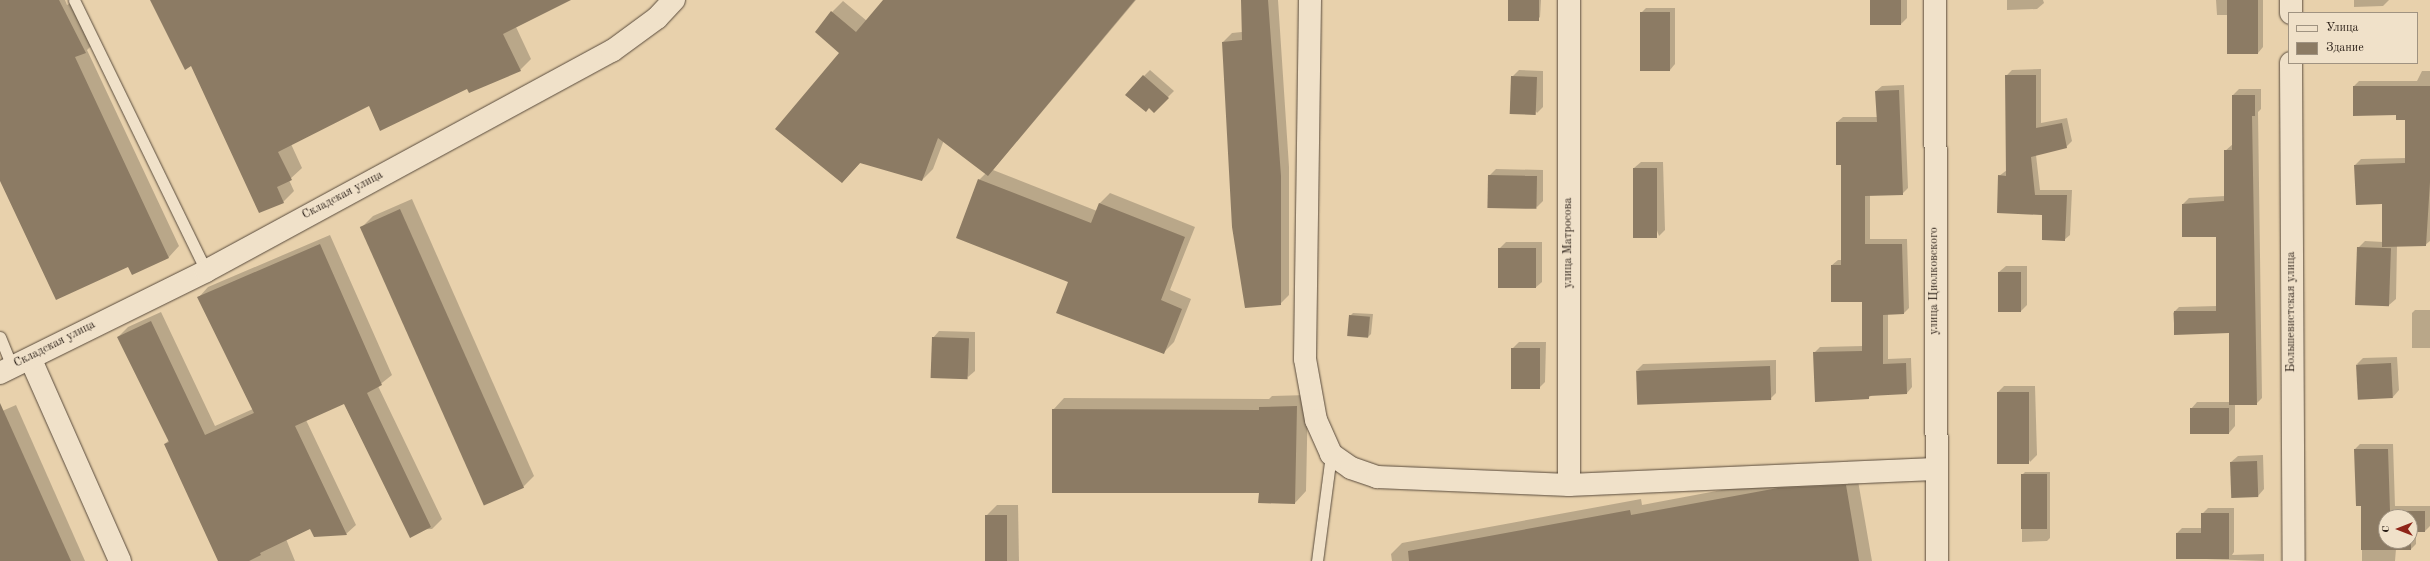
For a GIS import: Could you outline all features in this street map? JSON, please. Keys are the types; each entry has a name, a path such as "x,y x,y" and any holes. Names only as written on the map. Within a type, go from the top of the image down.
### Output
{"street":[{"name":"Складская улица","path":"14,367 76,334 206,271 612,51 657,18 674,0"},
{"path":"1310,0 1305,359 1316,420 1330,454 1351,468 1377,477 1569,486 1935,469"},
{"name":"улица Матросова","path":"1569,486 1570,0"},
{"name":"улица Циолковского","path":"1935,0 1935,469 1937,561"},
{"path":"2291,0 2291,12"},
{"name":"Большевистская улица","path":"2291,64 2294,561"},
{"path":"14,367 116,560"}],"lane":[{"path":"74,0 206,271"},
{"path":"0,337 14,367"},
{"path":"1317,561 1330,454"}],"building":[{"path":"0,0 59,0 86,53 75,57 169,258 132,275 128,267 56,300 0,181"},
{"path":"150,0 571,0 503,34 521,71 469,93 467,89 380,131 369,106 278,152 292,180 277,187 284,203 259,213 191,66 185,70"},
{"path":"883,0 1135,0 988,176 938,138 922,181 860,163 842,183 775,129 839,53 815,32 831,11 856,32"},
{"path":"1241,0 1268,0 1281,176 1281,305 1245,308 1232,227 1222,42 1242,40"},
{"path":"1508,0 1539,0 1539,21 1508,21"},
{"path":"1870,0 1901,0 1901,25 1870,25"},
{"path":"2227,0 2258,0 2258,54 2227,54"},
{"path":"1640,12 1670,12 1670,71 1640,71"},
{"path":"1143,75 1169,98 1154,113 1149,108 1146,112 1125,95"},
{"path":"2005,75 2036,75 2036,128 2062,123 2067,148 2031,157 2035,195 2067,195 2065,241 2042,240 2042,215 1997,213 1998,175 2006,176"},
{"path":"1511,76 1537,77 1536,115 1510,114"},
{"path":"2353,86 2430,86 2430,182 2426,246 2382,247 2382,204 2356,205 2354,165 2405,163 2405,120 2396,120 2396,115 2353,116"},
{"path":"1899,90 1903,195 1865,196 1865,244 1902,244 1904,314 1883,315 1883,364 1906,363 1907,394 1869,396 1869,399 1815,402 1813,352 1862,351 1862,302 1831,302 1831,265 1841,265 1841,165 1836,165 1836,122 1877,122 1875,91"},
{"path":"2232,95 2255,95 2255,116 2252,116 2257,405 2229,405 2229,333 2174,335 2174,311 2216,311 2216,237 2182,237 2182,204 2224,201 2224,150 2232,150"},
{"path":"1633,168 1657,168 1657,238 1633,238"},
{"path":"1488,175 1537,176 1536,209 1487,208"},
{"path":"978,179 1091,223 1099,203 1185,237 1161,300 1182,309 1164,354 1056,313 1068,282 956,238"},
{"path":"400,209 524,488 484,506 360,227"},
{"path":"320,244 382,385 367,393 431,527 410,538 344,404 295,426 347,535 314,537 310,529 260,553 261,555 249,561 218,561 164,444 169,442 117,337 151,321 205,435 254,413 197,297"},
{"path":"2357,247 2391,248 2389,306 2355,305"},
{"path":"1498,248 1536,248 1536,288 1498,288"},
{"path":"1998,272 2021,272 2021,312 1998,312"},
{"path":"1349,315 1370,317 1368,338 1347,336"},
{"path":"932,337 969,338 968,379 931,378"},
{"path":"1511,348 1540,348 1540,389 1511,389"},
{"path":"2391,363 2393,398 2358,400 2356,365"},
{"path":"1770,366 1771,400 1637,405 1636,371"},
{"path":"1997,392 2029,392 2029,464 1997,464"},
{"path":"0,403 71,561 0,561"},
{"path":"1297,406 1295,504 1258,503 1259,493 1052,493 1052,409 1259,410 1259,407"},
{"path":"2190,408 2229,408 2229,434 2190,434"},
{"path":"2354,449 2388,449 2390,509 2378,509 2378,549 2411,550 2361,550 2361,506 2356,506"},
{"path":"2257,461 2258,497 2231,498 2230,462"},
{"path":"2021,474 2047,474 2047,529 2021,529"},
{"path":"1846,485 1859,561 1409,561 1408,551 1630,510 1631,515 1778,488"},
{"path":"2418,511 2425,511 2425,532 2418,532"},
{"path":"2201,513 2229,513 2229,559 2176,559 2176,533 2201,533"},
{"path":"985,515 1007,515 1007,561 985,561"}]}
